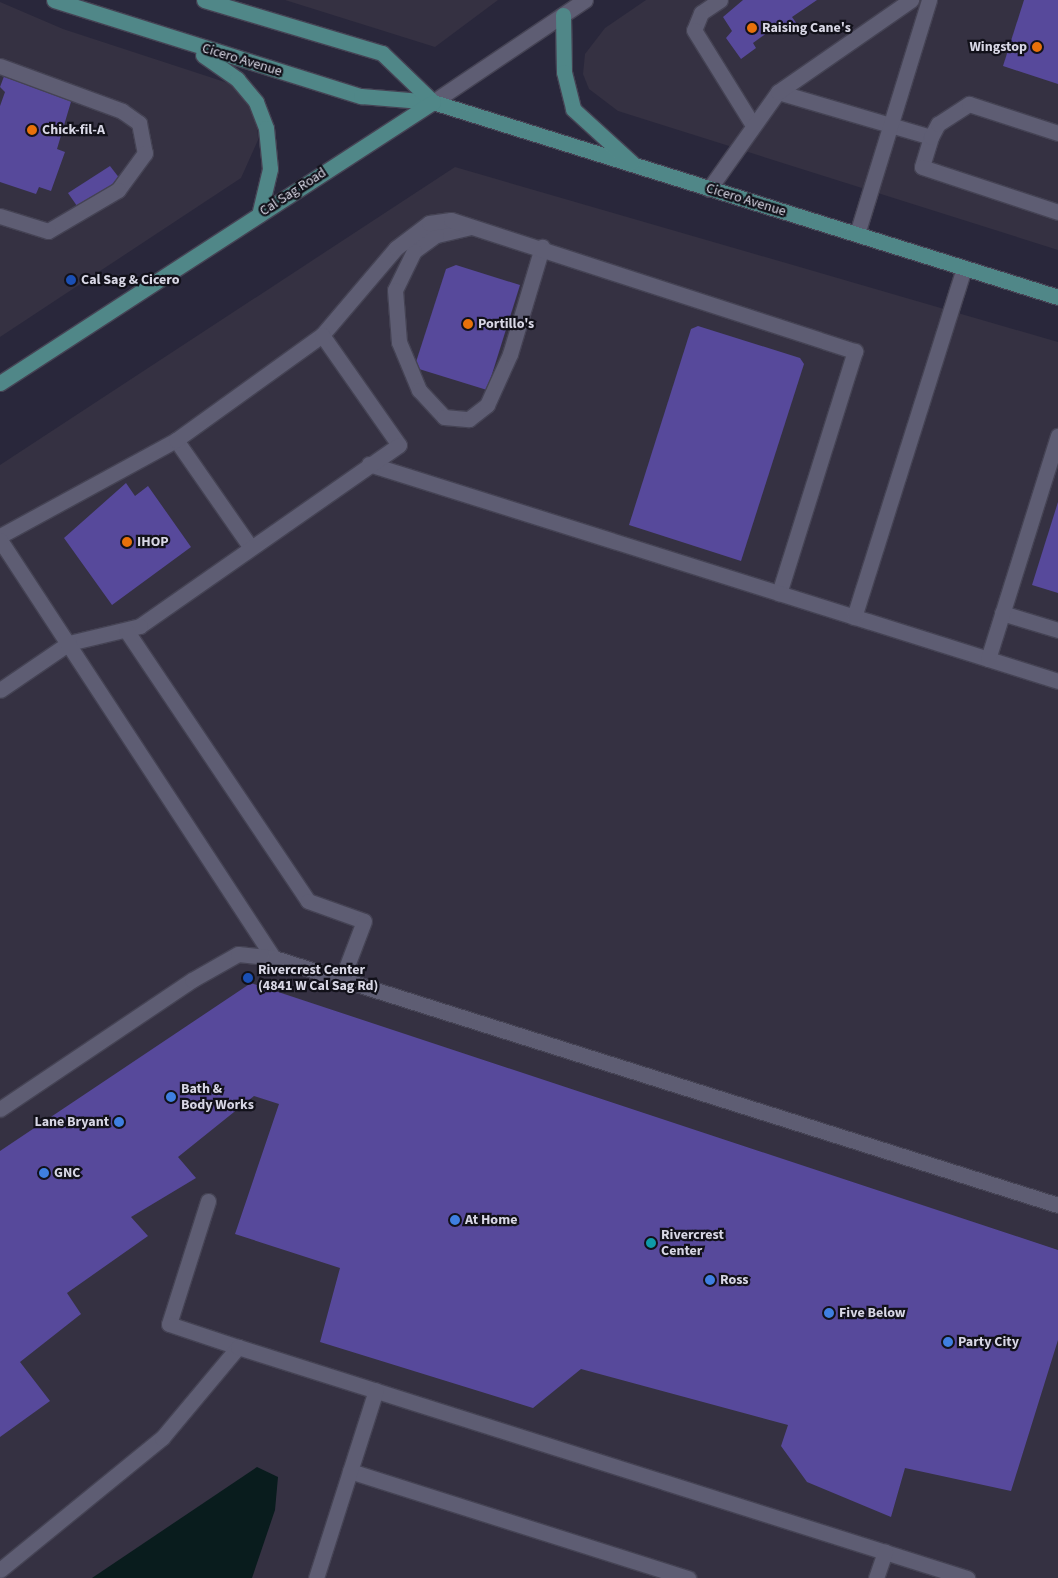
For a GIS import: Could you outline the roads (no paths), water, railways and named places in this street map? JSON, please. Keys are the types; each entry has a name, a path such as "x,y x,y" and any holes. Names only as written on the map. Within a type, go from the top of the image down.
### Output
{"main road":[{"name":"Cicero Avenue","path":"54,0 361,96 433,102 1058,298"},
{"name":"Cicero Avenue","path":"204,0 382,53 433,102"},
{"path":"563,15 564,72 574,109 634,165"},
{"path":"159,34 219,62 256,102 266,128 270,169 259,215"},
{"name":"Cal Sag Road","path":"0,383 433,102"}],"street":[{"name":"Cal Sag Road","path":"433,102 585,0"},
{"path":"720,0 701,12 694,30 753,125"},
{"path":"709,188 778,92 911,0"},
{"path":"857,234 930,0"},
{"path":"0,66 122,111 138,123 145,153 118,190 48,231 0,216"},
{"path":"778,92 890,128 931,138"},
{"path":"1058,133 969,104 938,124 931,138 922,167 1058,212"},
{"path":"274,958 0,538 176,440 322,335 396,248 429,223 450,220 474,226 542,247 588,267 855,351 779,593"},
{"path":"474,226 436,235 414,251 395,290 399,342 419,390 444,417 468,419 487,405 510,354 542,247"},
{"path":"854,617 964,268"},
{"path":"0,690 69,643 140,626 369,464 399,445 322,335"},
{"path":"988,659 1058,436"},
{"path":"176,440 251,548"},
{"path":"369,464 1058,681"},
{"path":"1002,613 1058,630"},
{"path":"126,630 308,901 364,921 342,980"},
{"path":"0,1109 192,980 238,954 274,958 1058,1205"},
{"path":"208,1201 169,1324 967,1578"},
{"path":"0,1570 162,1438 238,1346"},
{"path":"316,1578 376,1390"},
{"path":"350,1471 688,1578"},
{"path":"876,1578 885,1552"}],"place":[{"name":"Raising Cane's","path":"752,28"},
{"name":"Wingstop","path":"1037,47"},
{"name":"Chick-fil-A","path":"32,130"},
{"name":"Cal Sag & Cicero","path":"71,280"},
{"name":"Portillo's","path":"468,324"},
{"name":"IHOP","path":"127,542"},
{"name":"Rivercrest Center (4841 W Cal Sag Rd)","path":"248,978"},
{"name":"Bath & Body Works","path":"171,1097"},
{"name":"Lane Bryant","path":"119,1122"},
{"name":"GNC","path":"44,1173"},
{"name":"At Home","path":"455,1220"},
{"name":"Rivercrest Center","path":"651,1243"},
{"name":"Ross","path":"710,1280"},
{"name":"Five Below","path":"829,1313"},
{"name":"Party City","path":"948,1342"}]}
